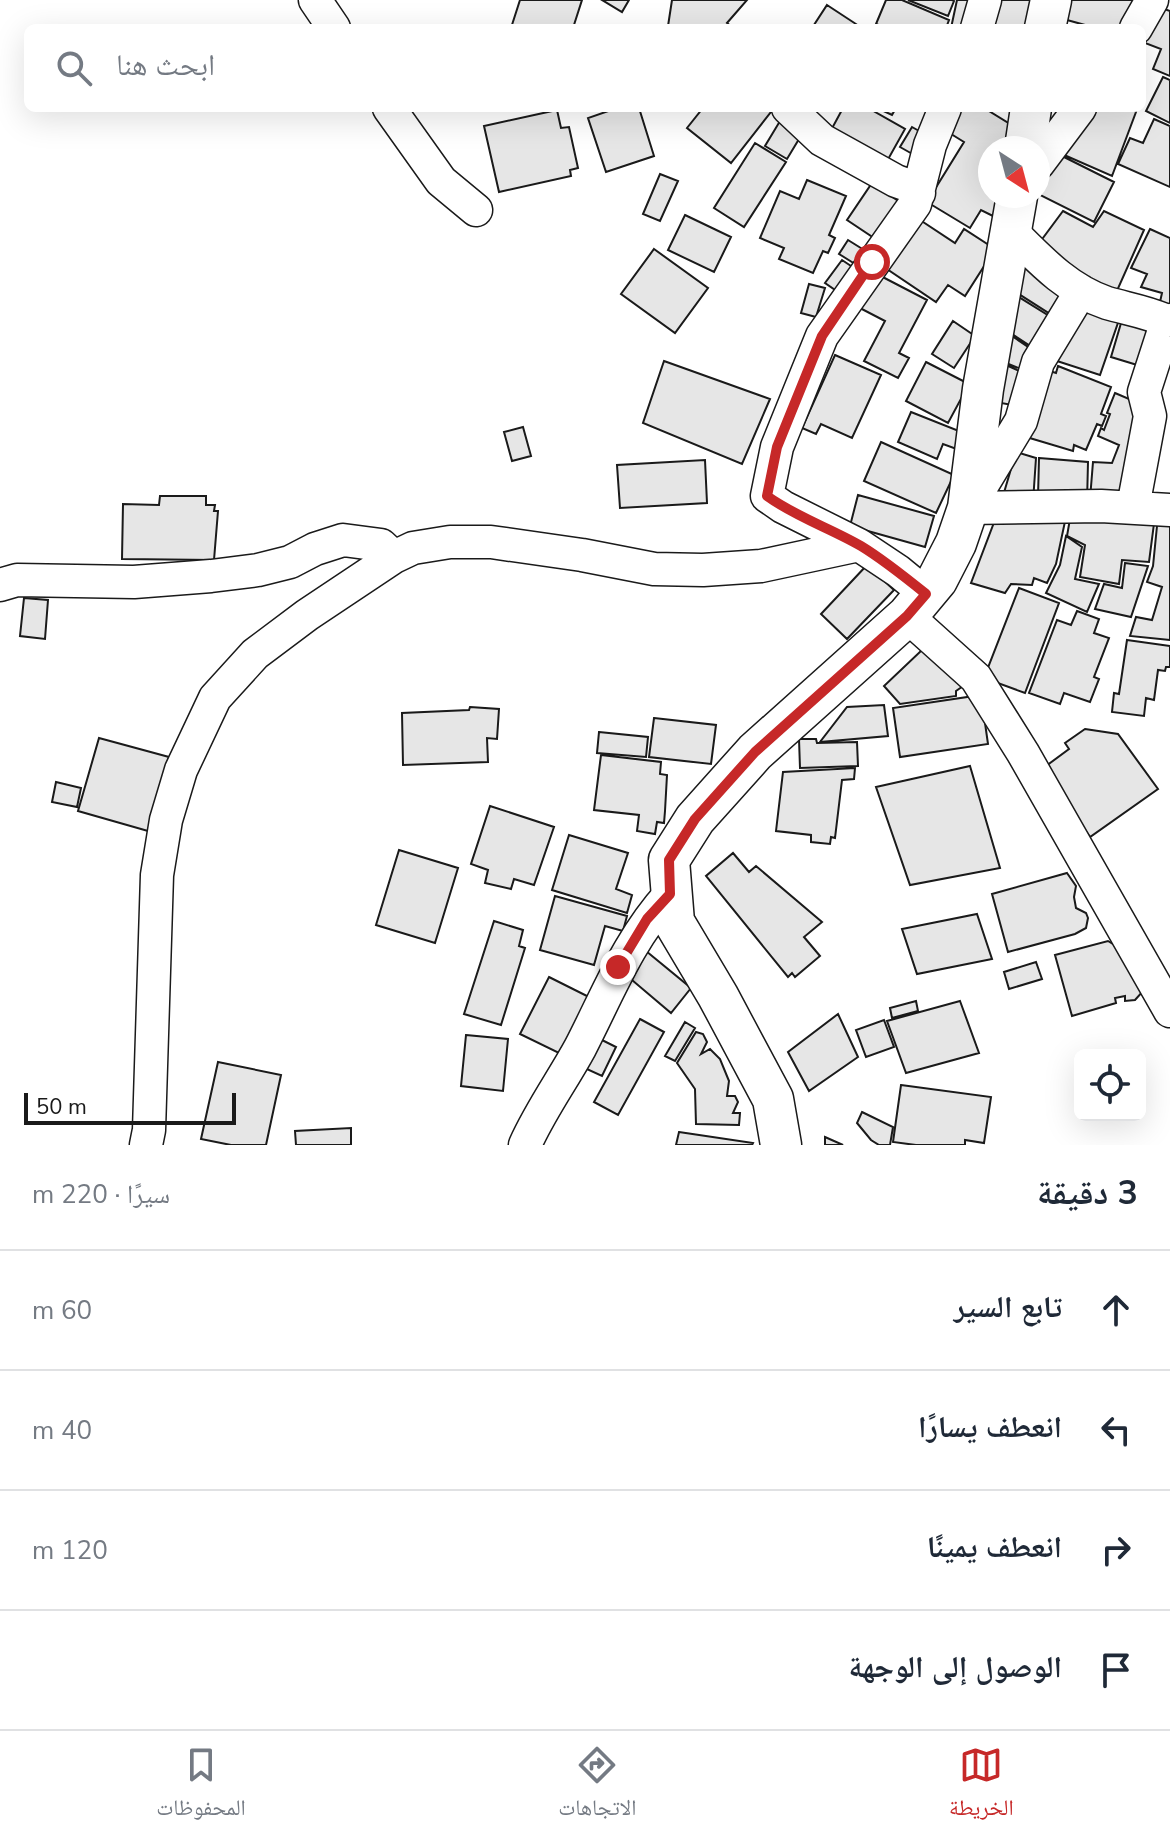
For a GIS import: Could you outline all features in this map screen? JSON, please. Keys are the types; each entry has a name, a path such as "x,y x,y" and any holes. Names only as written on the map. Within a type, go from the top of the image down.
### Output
{"main road":[{"path":"1046,24 1051,0"},
{"path":"1027,136 1030,112"},
{"path":"781,1145 773,1099 674,922 669,860 695,819 755,752 916,605 937,580 956,543 968,508 983,389 1014,214"}],"street":[{"path":"315,0 331,24"},
{"path":"978,24 985,0"},
{"path":"1138,24 1152,0"},
{"path":"392,112 441,181 476,210"},
{"path":"792,112 822,140 919,193"},
{"path":"943,112 930,145 915,204 822,336 777,447 767,496 859,545 898,571 916,605 976,678 1023,753 1170,1011"},
{"path":"1050,148 1077,112"},
{"path":"1014,214 1052,272 1105,302 1169,320 1144,392 1150,416 1133,507"},
{"path":"968,508 1021,421 1038,362 1081,291"},
{"path":"968,508 1133,507 1170,510"},
{"path":"6,578 134,582 211,576 290,562 315,549 343,540 381,545 394,557"},
{"path":"146,1145 157,875 166,820 181,770 215,698 244,665 307,615 394,557 413,548 491,542 654,569 703,570 761,566 859,545"},
{"path":"525,1145 580,1048 618,967 647,919 670,894"}],"building":[{"path":"520,0 582,0 574,24 512,24"},
{"path":"602,0 629,0 622,12"},
{"path":"672,0 747,0 728,24 668,24"},
{"path":"886,0 902,0 949,20 948,24 876,24"},
{"path":"908,0 952,0 954,1 948,16"},
{"path":"957,0 976,0 971,24 952,24"},
{"path":"992,0 1033,0 1028,24 987,24"},
{"path":"1070,0 1135,0 1129,24 1081,24 1067,20"},
{"path":"827,5 856,24 815,24"},
{"path":"1159,7 1170,11 1170,76 1153,69 1161,49 1146,43"},
{"path":"1163,77 1170,80 1170,123 1146,111"},
{"path":"557,112 561,128 569,127 578,168 570,170 571,176 499,192 484,126"},
{"path":"605,112 640,112 654,156 606,172 588,118"},
{"path":"700,112 771,112 731,163 687,128"},
{"path":"841,112 875,112 905,129 886,163 830,132"},
{"path":"952,112 990,112 1018,129 1014,136 978,136 978,208 1000,208 997,218 981,210 970,228 927,202 964,142 943,129"},
{"path":"1083,112 1136,112 1112,176 1055,151"},
{"path":"1154,119 1170,126 1170,187 1118,164 1130,138 1143,143"},
{"path":"780,121 802,134 787,159 765,146"},
{"path":"912,127 928,136 916,156 900,147"},
{"path":"755,143 786,162 744,227 714,208"},
{"path":"1054,152 1114,182 1094,222 1050,200 1050,160"},
{"path":"660,174 678,181 660,221 643,214"},
{"path":"807,180 846,196 829,235 835,238 828,253 823,251 813,273 779,259 784,248 760,238 780,191 799,199"},
{"path":"872,183 897,200 902,192 880,242 847,220"},
{"path":"1063,211 1093,227 1104,211 1144,230 1112,302 1037,246"},
{"path":"685,215 731,237 714,272 668,250"},
{"path":"914,216 955,243 964,229 995,249 965,296 948,285 936,302 881,265"},
{"path":"1150,229 1170,238 1170,305 1158,311 1162,293 1141,287 1147,274 1131,268"},
{"path":"848,240 872,255 863,269 839,254"},
{"path":"654,249 708,288 675,333 621,294"},
{"path":"1018,255 1069,292 1055,317 1014,291"},
{"path":"842,260 860,272 844,296 825,283"},
{"path":"873,272 927,300 899,353 909,358 898,378 864,361 885,321 856,306"},
{"path":"809,284 825,288 816,317 801,313"},
{"path":"1014,294 1054,319 1035,349 1009,332"},
{"path":"1087,302 1121,314 1100,375 1057,361 1054,367 1047,365"},
{"path":"1124,313 1160,324 1147,368 1111,357"},
{"path":"953,321 975,336 954,368 932,354"},
{"path":"1009,334 1034,351 1026,371 1006,363"},
{"path":"835,355 881,375 852,438 821,424 816,434 802,428"},
{"path":"664,361 770,399 742,464 643,423"},
{"path":"926,362 969,384 948,423 906,401"},
{"path":"1006,365 1026,374 1018,406 1001,403"},
{"path":"1058,366 1111,387 1101,414 1106,416 1102,426 1097,424 1086,450 1074,445 1073,451 1023,436 1043,369 1056,373"},
{"path":"1115,393 1141,404 1126,499 1090,499 1093,462 1112,463 1119,445 1098,436 1101,428 1104,430"},
{"path":"911,412 969,435 962,451 943,444 937,459 898,442"},
{"path":"523,427 531,456 512,461 504,432"},
{"path":"881,442 954,475 936,513 864,481"},
{"path":"1016,452 1036,458 1033,502 1003,496"},
{"path":"1039,458 1088,462 1087,503 1038,497"},
{"path":"705,460 707,503 620,508 617,465"},
{"path":"858,495 934,516 925,547 850,526"},
{"path":"160,496 206,496 206,505 215,505 214,511 218,511 214,560 122,559 123,504 159,505"},
{"path":"998,512 1067,512 1056,564 1047,583 1034,578 1032,585 1011,584 1005,593 971,583"},
{"path":"1071,513 1155,516 1149,562 1122,560 1119,584 1080,577 1085,545 1067,536"},
{"path":"1158,516 1170,518 1170,640 1130,636 1136,617 1152,620 1162,587 1147,582 1153,566"},
{"path":"1066,536 1082,547 1075,579 1099,584 1087,612 1046,593 1060,565"},
{"path":"1125,563 1148,566 1131,617 1095,609 1104,584 1122,588"},
{"path":"867,565 894,590 847,639 821,614"},
{"path":"1019,588 1059,603 1025,693 984,678"},
{"path":"24,598 48,600 45,639 20,636"},
{"path":"1077,611 1099,619 1094,633 1109,638 1094,677 1099,679 1090,702 1064,693 1060,704 1029,693 1057,620 1071,625"},
{"path":"1127,640 1170,646 1170,667 1166,667 1165,671 1158,670 1154,700 1146,698 1144,716 1112,712 1114,693 1119,694"},
{"path":"923,649 969,682 956,691 956,696 900,704 884,686"},
{"path":"981,695 988,744 900,757 893,708"},
{"path":"884,705 888,736 820,742 847,707"},
{"path":"470,707 499,709 497,739 487,738 488,762 403,765 402,713 469,710"},
{"path":"654,718 716,725 711,764 649,757"},
{"path":"1085,729 1118,734 1158,789 1090,837 1042,769 1069,749 1065,743"},
{"path":"599,732 648,737 646,757 597,753"},
{"path":"99,738 169,757 148,831 78,811"},
{"path":"799,739 816,739 817,743 857,742 858,766 800,768"},
{"path":"601,755 661,762 660,774 667,775 664,823 657,822 655,834 637,831 639,815 594,810"},
{"path":"970,766 1000,868 910,885 876,787"},
{"path":"855,768 854,779 842,780 835,838 831,837 830,844 811,842 811,835 776,831 783,772"},
{"path":"56,782 81,788 77,807 52,802"},
{"path":"490,806 554,827 534,885 514,879 511,889 485,883 488,870 471,864"},
{"path":"569,835 628,853 616,889 632,895 627,913 552,890"},
{"path":"399,850 458,868 435,943 376,925"},
{"path":"733,853 749,872 756,866 822,922 804,937 820,956 795,977 792,973 788,977 706,876"},
{"path":"1067,873 1076,886 1076,908 1086,913 1088,918 1086,928 1075,934 1008,952 992,894"},
{"path":"555,896 627,916 623,931 605,926 594,965 540,950"},
{"path":"977,914 992,959 917,974 902,929"},
{"path":"494,921 523,930 519,946 525,948 501,1025 464,1014"},
{"path":"1108,941 1121,949 1145,989 1135,1000 1125,1001 1125,996 1115,998 1116,1003 1072,1016 1055,955"},
{"path":"646,951 691,988 671,1013 626,975"},
{"path":"1036,962 1042,979 1009,989 1004,972"},
{"path":"549,977 591,998 563,1055 520,1034"},
{"path":"916,1001 918,1011 892,1018 890,1008"},
{"path":"960,1001 979,1053 906,1073 887,1021"},
{"path":"838,1014 858,1057 809,1091 788,1052"},
{"path":"640,1019 664,1032 618,1115 594,1102"},
{"path":"884,1020 894,1047 866,1057 856,1030"},
{"path":"685,1022 695,1028 675,1061 665,1056"},
{"path":"696,1032 703,1034 707,1042 701,1054 710,1049 720,1059 729,1081 727,1096 735,1096 738,1102 733,1113 740,1113 739,1125 696,1124 695,1089 677,1063"},
{"path":"466,1035 508,1039 503,1091 461,1086"},
{"path":"592,1035 616,1047 602,1076 578,1065"},
{"path":"218,1062 281,1075 266,1145 231,1145 201,1139"},
{"path":"901,1085 991,1097 984,1143 965,1140 965,1145 893,1142"},
{"path":"862,1112 893,1127 890,1145 879,1145 871,1140 857,1123"},
{"path":"351,1128 351,1145 296,1145 295,1131"},
{"path":"679,1132 753,1143 676,1145"},
{"path":"825,1137 843,1145 825,1145"}],"route":[{"path":"618,967 647,919 670,894 669,860 695,819 755,752 907,616 926,594 859,545 767,496 777,447 822,336 872,262"}]}
